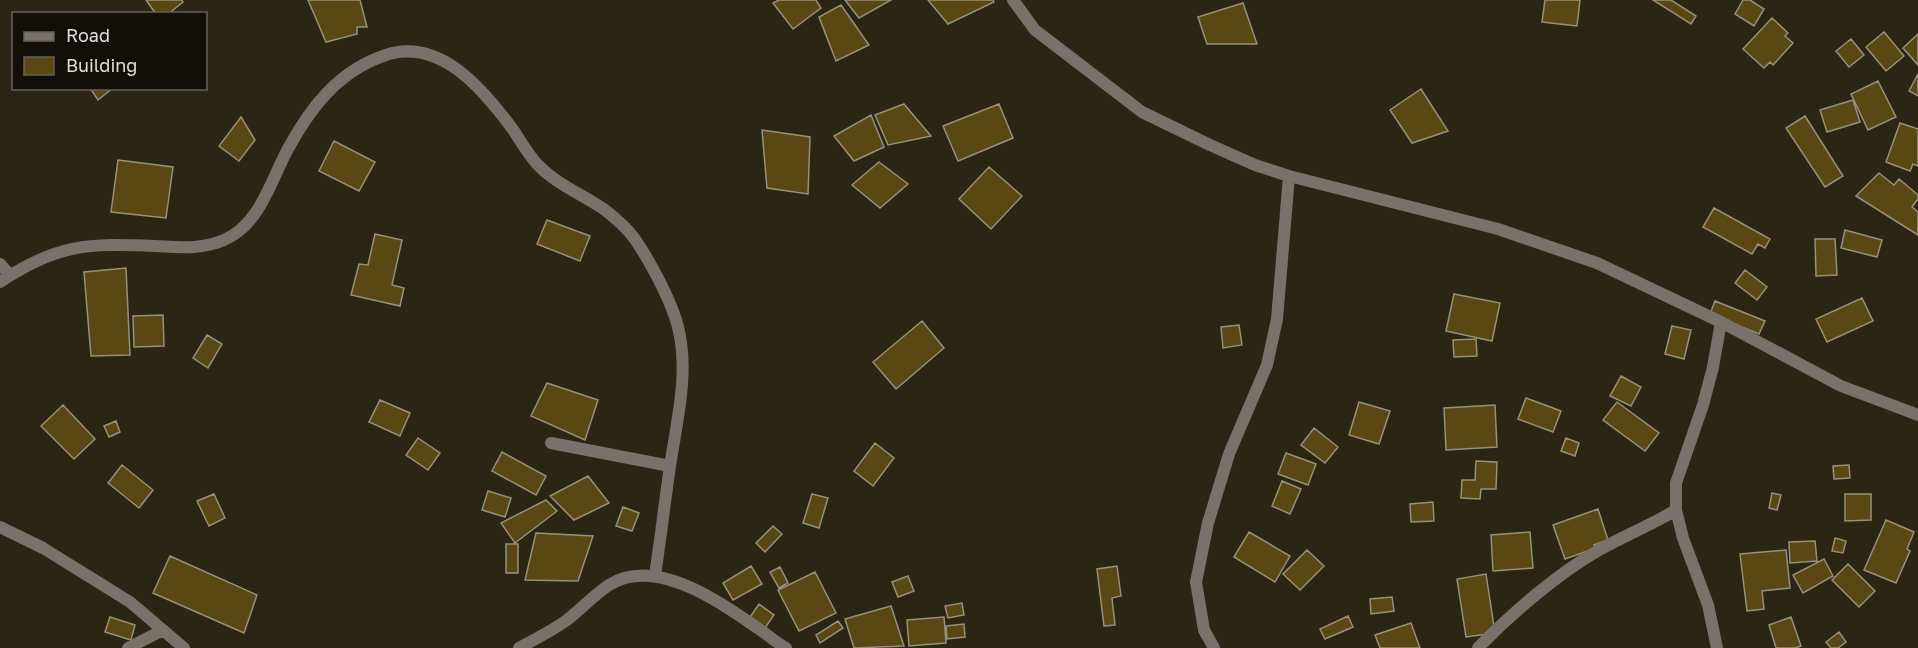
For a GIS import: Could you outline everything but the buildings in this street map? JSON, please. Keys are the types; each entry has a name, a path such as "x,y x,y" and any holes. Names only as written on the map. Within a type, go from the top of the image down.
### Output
{"street":[{"path":"1013,0 1035,30 1076,64 1142,112 1255,165 1289,176 1498,229 1597,263 1721,322 1841,386 1918,415"},
{"path":"0,264 5,278 26,264 71,248 107,245 191,248 227,240 254,215 267,194 288,148 314,104 353,70 379,57 402,51 424,52 441,59 463,74 482,93 511,127 537,164 570,190 606,211 633,237 660,285 678,324 683,353 681,394 655,575"},
{"path":"1214,648 1204,630 1196,582 1208,523 1229,454 1268,364 1277,319 1289,176"},
{"path":"1717,648 1708,605 1683,538 1676,510 1676,483 1703,405 1721,322"},
{"path":"551,443 670,466"},
{"path":"1478,648 1498,628 1560,577 1598,551 1676,510"},
{"path":"0,527 43,548 130,602 184,648"},
{"path":"519,648 565,621 611,584 638,575 655,575 700,593 757,627 786,648"},
{"path":"128,648 163,630"}]}
